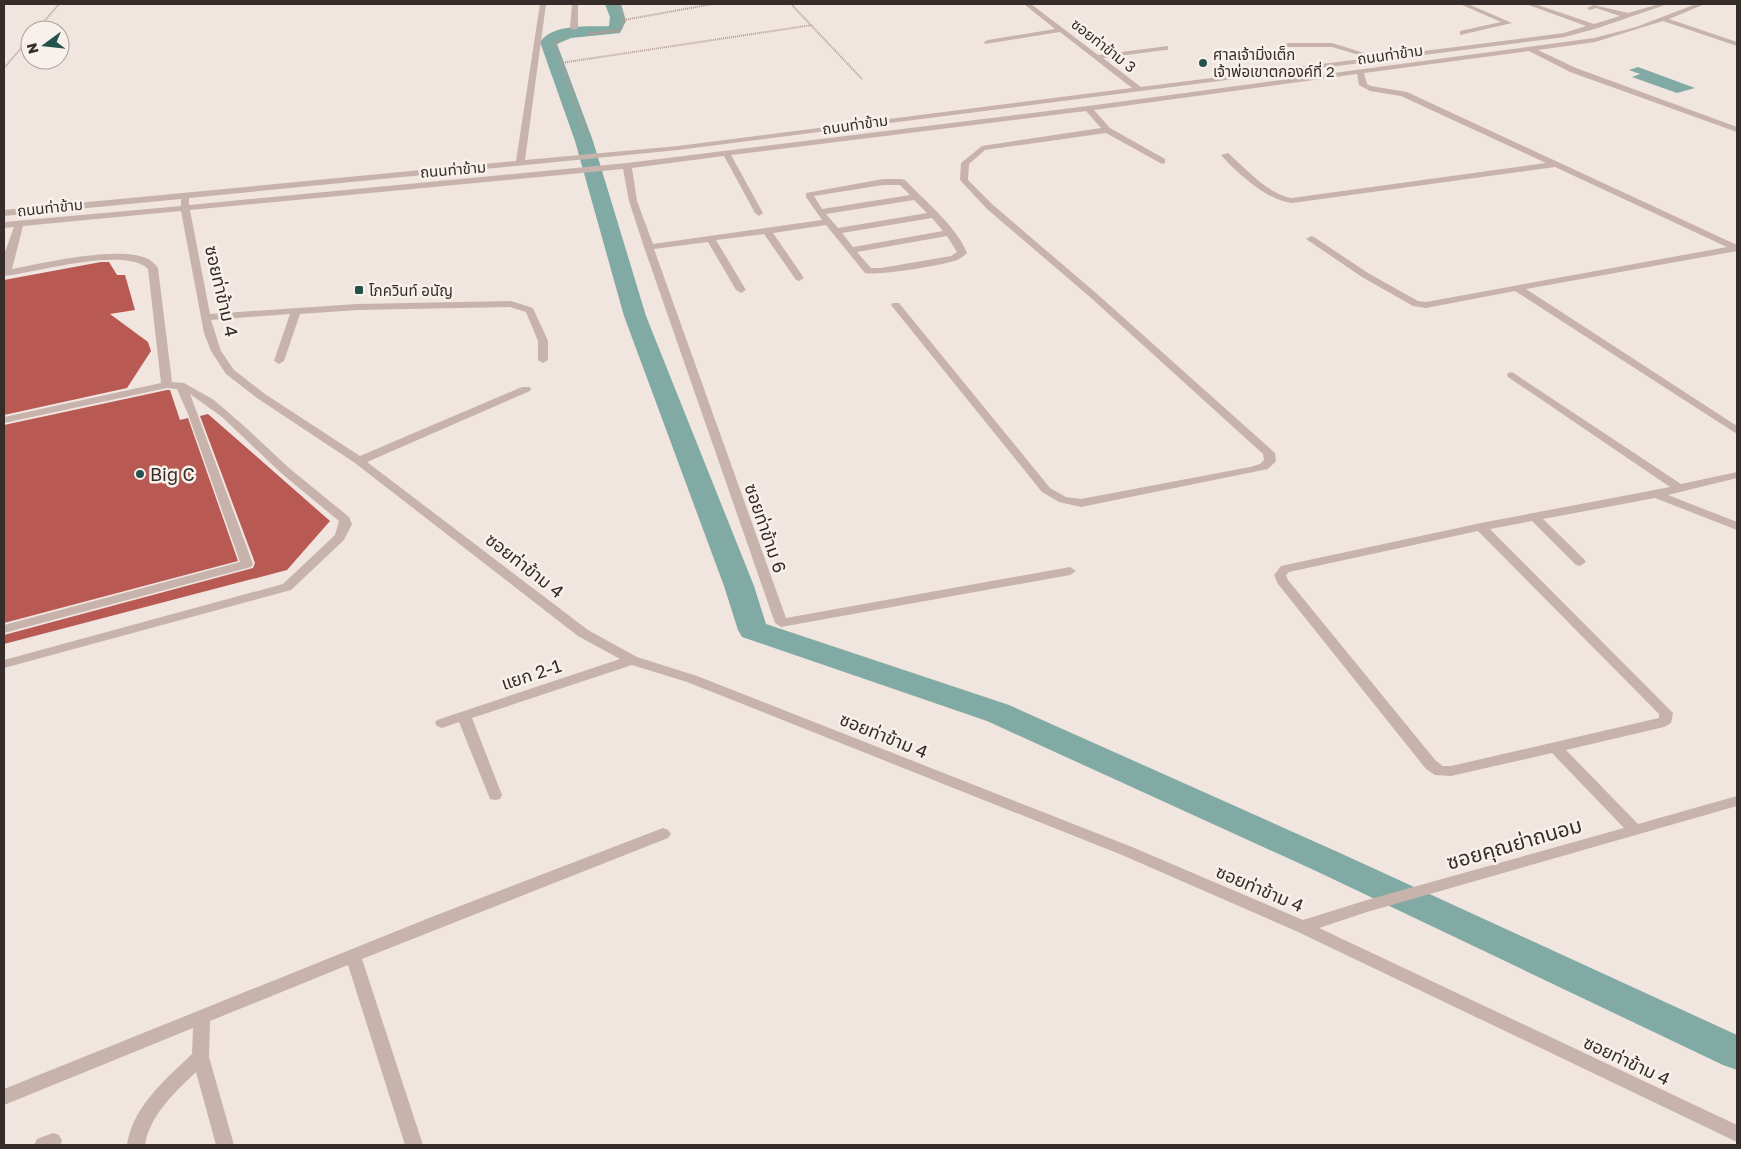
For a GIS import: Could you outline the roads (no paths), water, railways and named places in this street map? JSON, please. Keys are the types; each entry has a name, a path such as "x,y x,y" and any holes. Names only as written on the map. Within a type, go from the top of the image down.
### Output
{"street":[{"path":"520,164 543,4"},
{"path":"574,28 575,4"},
{"name":"ซอยท่าข้าม 3","path":"1027,4 1140,90"},
{"path":"1463,4 1508,23 1464,33"},
{"path":"1529,4 1596,27"},
{"name":"ถนนท่าข้าม","path":"4,225 185,202 678,148 1519,42 1565,35 1596,27 1665,4"},
{"name":"ถนนท่าข้าม","path":"4,214 582,171 728,154 1531,49 1611,36 1702,4"},
{"path":"1596,6 1629,16"},
{"path":"1663,19 1737,44"},
{"path":"1488,28 1519,42"},
{"path":"988,42 1062,30"},
{"path":"1288,45 1332,45 1379,59"},
{"path":"1096,57 1165,48"},
{"path":"1531,49 1573,70 1737,130"},
{"path":"1360,72 1363,85 1372,90 1404,94 1736,247"},
{"path":"1088,108 1107,130 1162,161"},
{"path":"896,305 1046,490 1063,500 1081,503 1250,470 1268,464 1270,461 1269,453 1093,295 990,207 964,180 965,163 982,148 1107,130"},
{"path":"728,154 759,214"},
{"path":"1225,155 1262,185 1281,198 1288,200 1556,164"},
{"name":"ซอยท่าข้าม 6","path":"627,166 633,201 781,623 1070,571"},
{"path":"897,181 902,182 949,233 962,250 962,253 959,256 881,271 868,271 820,212 810,195 818,191 897,181"},
{"path":"820,212 916,198"},
{"name":"ซอยท่าข้าม 4","path":"185,202 205,317 216,351 230,372 261,396 359,461 583,633 632,660 692,679 1127,851 1302,927 1737,1134"},
{"path":"836,231 933,215"},
{"path":"649,247 829,222"},
{"path":"4,629 247,564 194,414 173,385 153,268 144,260 130,257 85,260 5,273 18,224"},
{"path":"767,231 799,278"},
{"path":"850,250 949,233"},
{"path":"710,239 741,290"},
{"path":"1311,239 1365,275 1416,304 1426,305 1736,247"},
{"path":"1516,288 1737,431"},
{"path":"205,317 366,307 503,304 521,306 530,310 538,327 543,341 543,360"},
{"path":"279,361 296,312"},
{"path":"1512,375 1680,489"},
{"path":"4,420 173,385 222,411 278,464 345,520 346,524 340,537 287,587 4,664"},
{"path":"359,461 526,388"},
{"path":"1481,527 1666,713 1666,720 1659,724 1555,748 1451,771 1440,771 1431,765 1282,581 1280,575 1285,569 1481,527 1680,489 1737,475"},
{"path":"1655,494 1737,526"},
{"path":"1535,517 1580,562"},
{"name":"แยก 2-1","path":"442,723 632,660"},
{"path":"464,716 495,795"},
{"path":"1555,748 1635,830"},
{"name":"ซอยคุณย่าถนอม","path":"1302,927 1426,889 1737,802"},
{"path":"4,1097 353,956 663,834"},
{"path":"353,956 414,1145"},
{"path":"202,1017 200,1057 225,1145"},
{"path":"136,1145 140,1130 152,1104 200,1057"}],"water":[{"path":"1638,67 1695,88 1677,93 1632,77 1640,74 1629,70"}],"waterway":[{"path":"613,4 618,21 614,30 571,33 548,42 584,141 635,316 739,586 753,630 998,713 1328,862 1737,1053"}],"place":[{"name":"ศาลเจ้ามิ่งเต็ก เจ้าพ่อเขาตกองค์ที่ 2","path":"1203,63"},
{"name":"โภควินท์ อนัญ","path":"359,290"},
{"name":"Big C","path":"140,474"}]}
